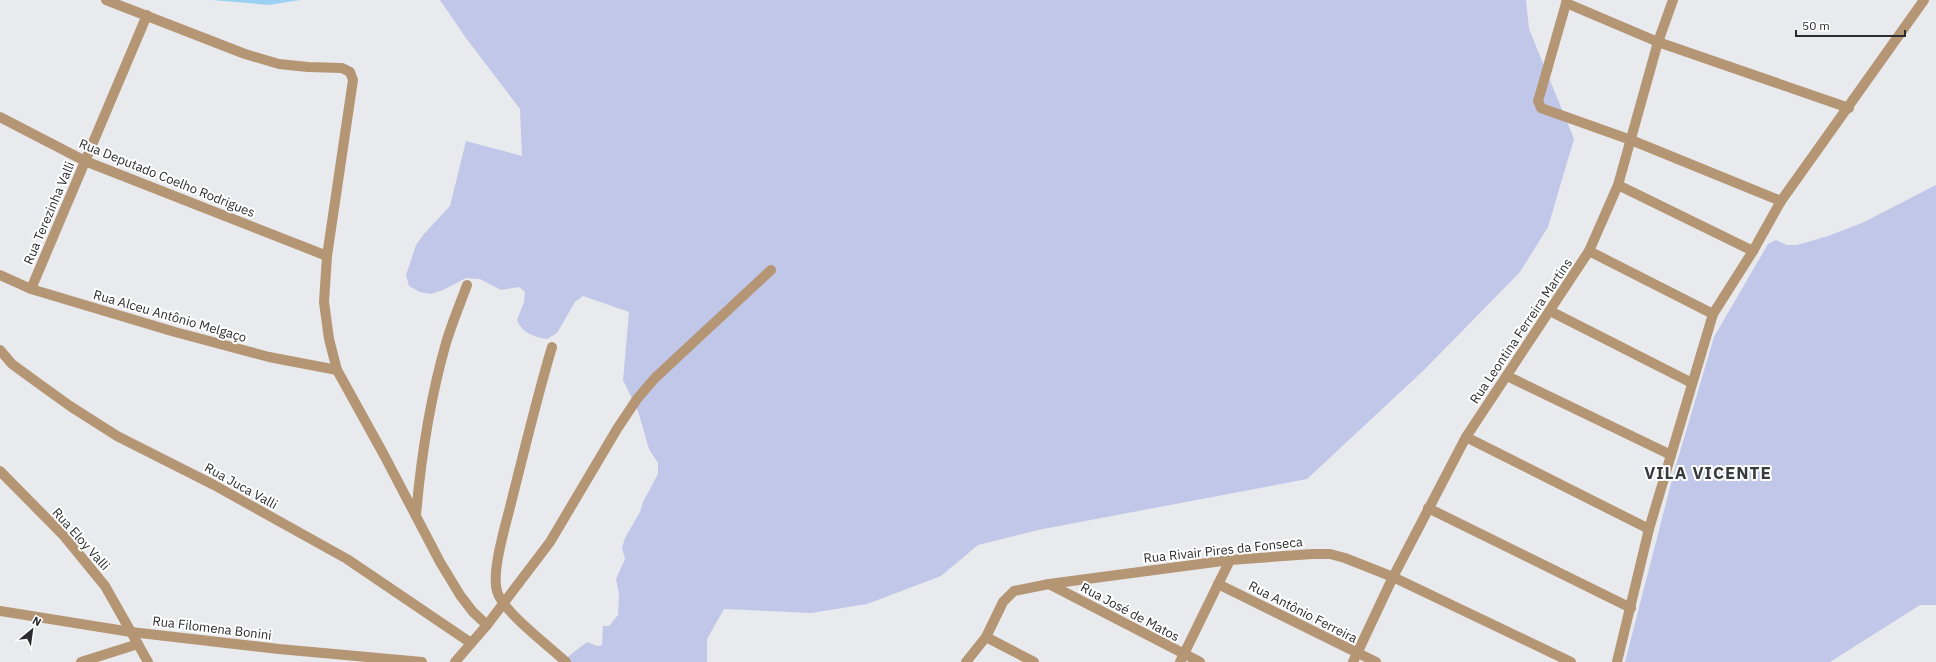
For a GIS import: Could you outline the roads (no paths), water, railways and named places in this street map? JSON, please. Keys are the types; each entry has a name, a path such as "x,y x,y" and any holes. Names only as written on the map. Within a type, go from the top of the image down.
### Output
{"street":[{"path":"106,0 245,54 279,64 342,68 350,72 353,80 327,256 324,302 337,370 440,562 460,595 473,612 487,625"},
{"name":"Rua Leontina Ferreira Martins","path":"1355,658 1393,577 1466,437 1590,252 1618,185 1658,42 1673,0"},
{"path":"1617,662 1649,529 1713,314 1753,251 1781,202 1924,0"},
{"path":"1781,202 1631,140 1541,108 1539,98 1567,1 1658,42 1849,108"},
{"name":"Rua Terezinha Valli","path":"31,289 147,15"},
{"name":"Rua Deputado Coelho Rodrigues","path":"0,118 85,161 327,256"},
{"path":"1618,185 1753,251"},
{"path":"1590,252 1713,314"},
{"path":"456,662 503,605 550,542 617,428 637,399 655,378 771,270"},
{"name":"Rua Alceu Antônio Melgaço","path":"0,275 31,289 175,332 269,357 337,370"},
{"path":"416,515 420,470 436,383 446,341 467,285"},
{"path":"1550,311 1692,383"},
{"path":"552,347 537,398 503,534 497,566 496,590 503,605 566,662"},
{"name":"Rua Juca Valli","path":"0,350 12,364 70,406 110,431 214,485 347,559 471,643"},
{"path":"1507,376 1671,455"},
{"path":"1466,437 1649,529"},
{"name":"Rua Eloy Valli","path":"0,471 64,536 105,586 148,662"},
{"path":"1428,508 1631,608"},
{"name":"Rua Rivair Pires da Fonseca","path":"966,662 986,638 1003,602 1014,591 1049,584 1230,560 1330,554 1393,577 1571,662"},
{"path":"1182,658 1230,560"},
{"name":"Rua José de Matos","path":"1049,584 1182,658 1200,662"},
{"name":"Rua Antônio Ferreira","path":"1218,584 1355,658 1376,662"},
{"name":"Rua Filomena Bonini","path":"0,611 131,632 279,649 422,662"},
{"path":"986,638 1034,662"},
{"path":"81,662 138,644"}],"district":[{"name":"VILA VICENTE","path":"1708,473"}]}
